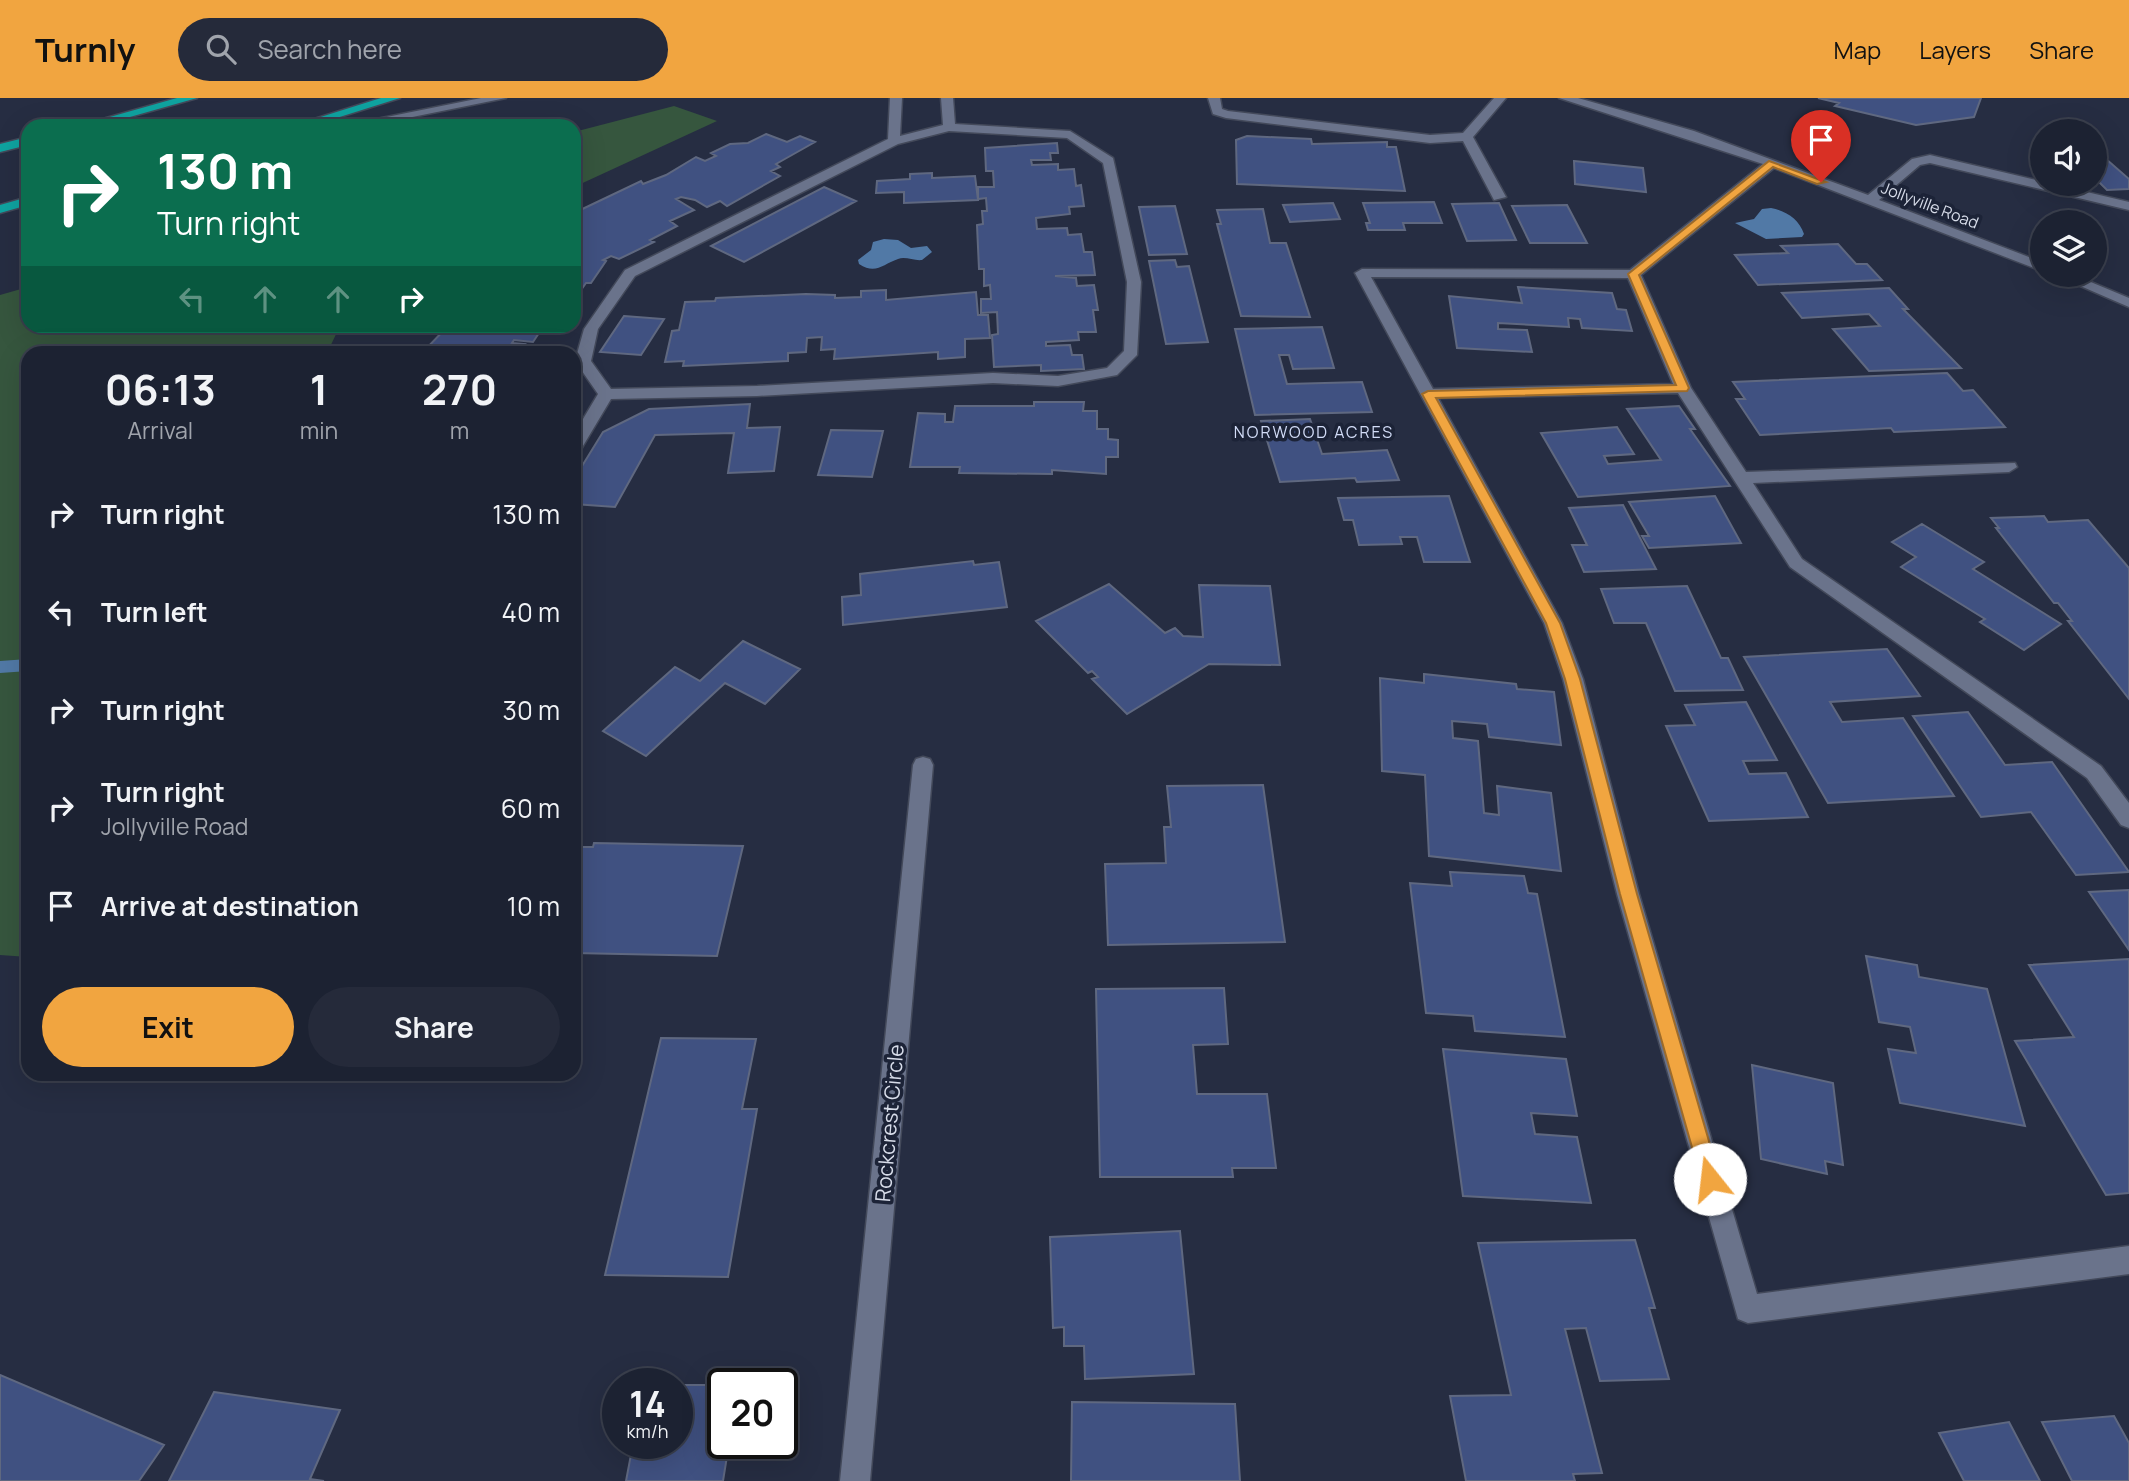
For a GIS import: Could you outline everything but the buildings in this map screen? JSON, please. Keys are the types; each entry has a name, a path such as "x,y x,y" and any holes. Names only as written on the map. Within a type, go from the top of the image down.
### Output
{"highway":[{"path":"111,119 191,98"},
{"path":"322,119 394,98"},
{"path":"0,148 21,143"},
{"path":"0,209 21,203"}],"street":[{"path":"386,119 500,98"},
{"path":"894,141 896,98"},
{"path":"947,98 949,127"},
{"path":"1214,98 1217,111 1226,114 1430,139 1467,137 1500,98"},
{"name":"Jollyville Road","path":"1565,98 1690,134 2030,262"},
{"path":"1615,98 1669,120 1690,134"},
{"path":"949,127 1070,135 1109,160 1135,282 1132,352 1112,372 1058,381 993,378 757,391 606,394 583,361 591,329 630,273 894,141 949,127"},
{"path":"1467,137 1499,197"},
{"path":"1870,201 1916,163 1930,159 2129,206"},
{"path":"1772,163 1633,274 1362,274 1553,623 1573,679 1632,907 1748,1308 2129,1260"},
{"path":"1633,274 1683,388 1796,563 2094,772 2129,819"},
{"path":"2091,287 2129,303"},
{"path":"1428,394 1683,388"},
{"path":"581,435 606,394"},
{"path":"1740,478 2009,467"},
{"name":"Rockcrest Circle","path":"855,1481 923,765"}],"green space":[{"path":"674,106 717,121 581,184 581,130"},
{"path":"21,289 21,333 337,333 330,346 21,346 21,956 0,955 0,295"}],"water":[{"path":"1762,209 1782,211 1795,220 1802,229 1802,237 1766,239 1735,223 1754,219"},
{"path":"884,239 898,240 911,248 927,246 932,252 922,260 901,258 875,269 859,264 858,260 871,250 873,242"}],"waterway":[{"path":"0,667 21,666"}],"district":[{"name":"NORWOOD ACRES","path":"1314,432"}],"route":[{"path":"1710,1179 1629,894 1573,679 1553,623 1428,394 1683,388 1633,274 1772,163 1821,182"}]}
